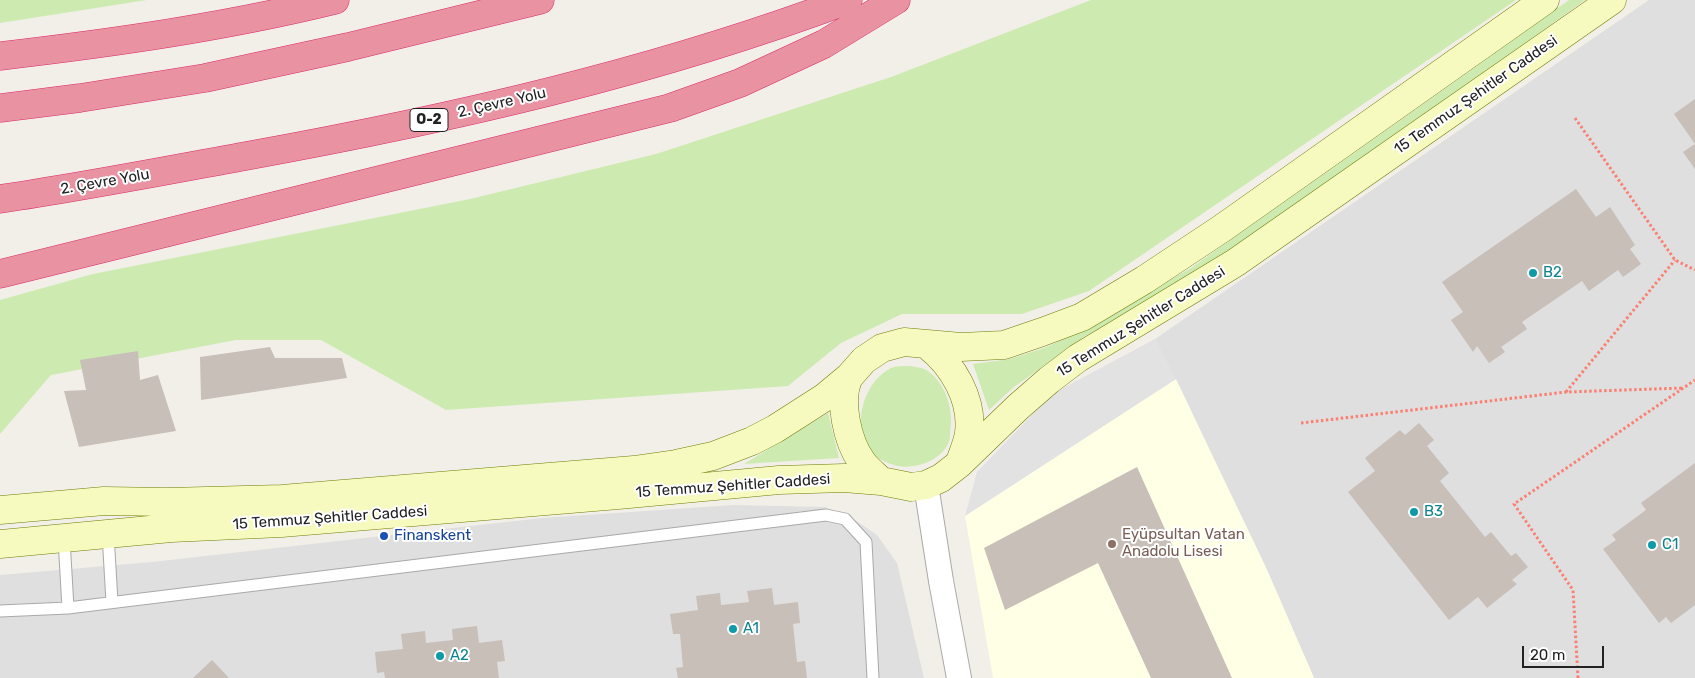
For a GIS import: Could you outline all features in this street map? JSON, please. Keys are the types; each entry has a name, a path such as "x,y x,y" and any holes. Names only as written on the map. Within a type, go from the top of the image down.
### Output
{"highway":[{"path":"0,56 85,46 258,17 335,0"},
{"path":"0,108 80,98 205,78 348,48 540,0"},
{"name":"2. Çevre Yolu","path":"0,199 61,190 342,139 506,103 617,75 783,24 848,0"},
{"path":"0,274 670,108 740,83 824,44 896,0"}],"main road":[{"name":"15 Temmuz Şehitler Caddesi","path":"0,510 104,502 282,499 634,470 676,464 712,456 752,441 775,429 825,397 850,377 864,360 882,348 904,342 961,347 1004,345 1082,317 1144,280 1221,230 1545,0"},
{"name":"15 Temmuz Şehitler Caddesi","path":"0,544 171,528 281,523 779,480 844,478 881,481 911,487 926,486 941,478 959,464 1018,406 1078,358 1235,264 1612,0"},
{"path":"927,345 950,366 961,388 970,413 969,434 959,464"},
{"path":"850,377 846,385 846,422 853,446 862,462 881,481"},
{"path":"104,502 108,534"},
{"path":"62,504 64,539"}],"street":[{"path":"926,486 959,678"}],"lane":[{"path":"0,611 68,608 826,515 845,519 866,542 872,678"},
{"path":"108,534 112,602"},
{"path":"64,539 68,608"}],"path":[{"path":"1575,118 1674,260 1695,270"},
{"path":"1566,392 1674,260"},
{"path":"1578,678 1573,590 1514,504 1695,380"},
{"path":"1301,424 1566,392 1683,388"}],"shaded area":[{"path":"1649,0 1695,0 1695,678 1314,678 1263,561 1155,339"},
{"path":"1155,339 1176,379 965,516 977,472 1052,394"},
{"name":"Eyüpsultan Vatan Anadolu Lisesi","path":"1176,379 1268,572 1314,678 993,678 965,516"},
{"name":"Finanskent","path":"734,505 825,507 855,520 877,535 897,563 924,678 0,678 0,575 152,562 542,518"}],"green space":[{"path":"0,0 147,0 0,23"},
{"path":"1091,0 1516,0 1089,291 1022,314 902,314 841,343 788,386 446,410 321,340 236,340 51,375 0,434 0,300 93,274 470,199 656,154 891,77"},
{"path":"1569,0 1585,0 1195,275 1130,313 1085,336 1014,387 989,410 973,364 1010,359 1044,348 1081,331 1191,268"},
{"path":"910,366 926,370 940,384 948,399 951,425 949,443 937,457 921,464 904,467 896,466 878,458 867,448 862,434 861,423 864,402 874,382 891,368"},
{"path":"828,413 839,458 744,464"}],"building":[{"path":"1695,99 1695,144 1674,114"},
{"path":"1695,144 1695,169 1683,152"},
{"name":"B2","path":"1576,189 1596,217 1610,207 1635,245 1630,249 1641,264 1623,277 1618,270 1589,291 1582,281 1522,322 1527,329 1501,347 1505,352 1489,363 1477,346 1473,352 1451,320 1463,312 1442,282"},
{"path":"270,347 275,358 342,358 347,378 201,400 200,357"},
{"path":"138,351 140,380 158,375 176,431 79,447 64,391 86,390 80,360"},
{"name":"B3","path":"1419,423 1434,440 1427,446 1449,473 1440,481 1485,537 1491,532 1511,556 1516,553 1528,567 1512,580 1517,584 1487,608 1478,597 1449,620 1348,492 1375,471 1365,458 1400,430 1405,435"},
{"name":"C1","path":"1695,463 1695,605 1671,623 1666,617 1659,623 1603,549 1616,540 1612,535 1646,510 1641,503"},
{"path":"1137,467 1232,678 1151,678 1098,563 1005,610 984,548"},
{"name":"A1","path":"772,588 774,605 798,602 800,623 793,624 797,662 805,661 807,678 678,678 676,668 683,667 680,634 673,634 670,614 698,610 696,596 720,593 721,605 749,602 747,591"},
{"name":"A2","path":"477,626 479,643 502,640 505,661 497,662 499,678 385,678 384,672 377,673 375,652 403,649 401,634 425,631 426,643 453,640 452,629"},
{"path":"212,660 229,678 193,678"}],"place":[{"name":"B2","path":"1533,273"},
{"name":"B3","path":"1414,512"},
{"name":"Finanskent","path":"384,536"},
{"name":"Eyüpsultan Vatan Anadolu Lisesi","path":"1112,544"},
{"name":"C1","path":"1652,545"},
{"name":"A1","path":"733,629"},
{"name":"A2","path":"440,656"}]}
